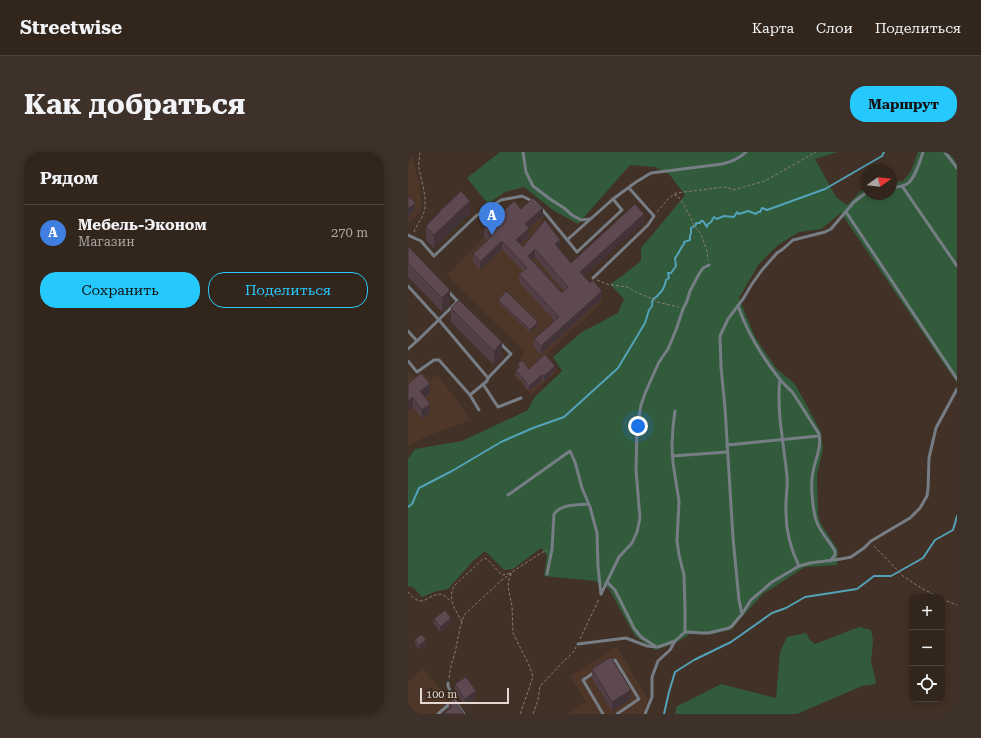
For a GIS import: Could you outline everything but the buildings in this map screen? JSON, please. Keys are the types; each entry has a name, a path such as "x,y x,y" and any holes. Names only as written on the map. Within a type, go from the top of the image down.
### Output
{"lane":[{"path":"523,152 526,172 533,186 572,215 581,220 591,219"},
{"path":"567,240 613,200 636,182 651,173 722,164 742,156 746,152"},
{"path":"897,187 908,184 913,178 923,152"},
{"path":"945,152 957,168"},
{"path":"902,186 957,266"},
{"path":"594,278 648,226 654,216 629,188"},
{"path":"408,235 421,241 434,256 476,216 501,200 522,196 537,204 577,252 622,210 613,200"},
{"path":"742,614 739,600 733,538 720,337 728,319 744,299 762,270 777,253 793,240 825,232 834,226 854,202 861,197"},
{"path":"846,212 957,379"},
{"path":"421,241 426,236"},
{"path":"601,594 620,557 632,543 637,532 640,518 636,470 637,430 641,404 659,362 668,348 676,330 690,290 703,268 709,265"},
{"path":"408,286 488,378"},
{"path":"447,291 463,307"},
{"path":"408,350 458,301"},
{"path":"738,306 743,322 752,339 780,379 789,387 816,428 819,436 820,449 813,470 812,492 815,518 818,526 835,551 835,555 830,561"},
{"path":"408,331 417,341"},
{"path":"470,395 488,381 488,378 511,354 495,338"},
{"path":"408,361 417,372 434,360 439,360 470,395 479,410"},
{"path":"780,379 778,396 787,478 786,526 790,545 799,566"},
{"path":"483,384 498,407 521,398"},
{"path":"578,644 626,638 647,646 658,648 674,641 685,632 709,633 729,628 742,614 751,600 772,582 799,566 810,563 841,560 851,556 864,548 871,541 910,518 920,508 928,496 929,458 936,428 957,389"},
{"path":"675,411 672,456 679,501 677,541 684,575 685,632"},
{"path":"727,444 819,436"},
{"path":"508,495 570,451 575,462 597,533 601,594"},
{"path":"672,456 728,452"},
{"path":"547,574 552,549 554,514 556,511 565,506 588,504"},
{"path":"607,582 615,590 640,637 658,648"},
{"path":"645,714 652,697 652,677 658,661 670,650 674,641"},
{"path":"609,664 615,660 639,699 617,714"},
{"path":"596,672 583,680 603,714"},
{"path":"448,683 454,700 464,714"},
{"path":"438,714 454,700"}],"path":[{"path":"412,237 417,224 423,216 426,206 419,166 420,152"},
{"path":"654,216 676,192 726,187 734,190 765,181 816,152"},
{"path":"673,195 677,195 684,205 694,226 701,234 707,251 709,265"},
{"path":"594,278 609,285 621,286 661,303 683,309"},
{"path":"871,541 874,547 903,576 933,594"},
{"path":"448,683 462,622 468,610 512,572 541,553 552,549"},
{"path":"462,622 452,602 451,596 454,586 485,558 500,574 512,572"},
{"path":"512,572 508,585 512,606 513,633 533,676 521,714"},
{"path":"408,592 416,599 421,601 424,601 436,594 440,594 447,597 452,602"},
{"path":"533,714 538,700 540,686 574,651 601,594"},
{"path":"945,599 957,605"}],"shaded area":[{"path":"408,152 415,152 413,160 420,186 421,211 408,223"},
{"path":"533,206 543,216 541,228 604,300 545,356 558,370 531,395 514,375 524,351 447,275 514,209"},
{"path":"408,372 413,378 423,374 430,380 438,375 471,420 422,438 408,447"},
{"path":"617,647 648,700 644,711 640,714 567,714 586,702 570,676"},
{"path":"423,669 463,714 408,714 408,681"}],"green space":[{"path":"500,152 838,152 815,159 836,197 847,205 861,191 861,200 897,200 897,182 903,181 911,171 918,152 957,152 957,383 841,213 821,229 799,232 778,245 759,264 739,298 755,337 776,368 795,384 821,432 823,449 817,475 818,515 821,524 838,550 837,565 805,567 763,594 731,630 712,634 690,634 676,643 655,650 635,636 609,589 595,581 544,576 547,555 541,548 513,569 504,570 485,551 473,561 448,589 437,591 422,597 414,588 408,586 408,459 415,449 462,441 528,410 534,398 562,371 553,357 582,332 618,313 624,299 610,284 641,261 641,248 685,195 669,174 655,167 630,165 578,224 553,210 524,187 505,192 488,204 467,178"},
{"path":"859,627 871,630 873,640 871,662 876,684 862,686 797,714 675,714 677,706 721,684 776,698 780,652 787,637 806,633 810,640 815,644"}],"waterway":[{"path":"408,507 412,504 419,488 452,471 501,442 533,428 564,417 618,368 645,323 649,310 652,306 653,299 662,290 666,280 669,278 668,273 671,273 676,266 675,258 681,247 684,242 690,240 691,228 696,225 696,223 703,221 707,227 714,217 717,219 724,216 734,217 737,212 739,214 748,211 756,214 760,212 762,208 767,210 825,189 882,156 884,152"},
{"path":"664,714 675,672 694,660 731,642 772,613 786,608 805,597 857,589 874,576 891,576 923,558 935,540 953,530 957,516"}],"place":[{"name":"Мебель-Эконом","path":"492,235"}]}
